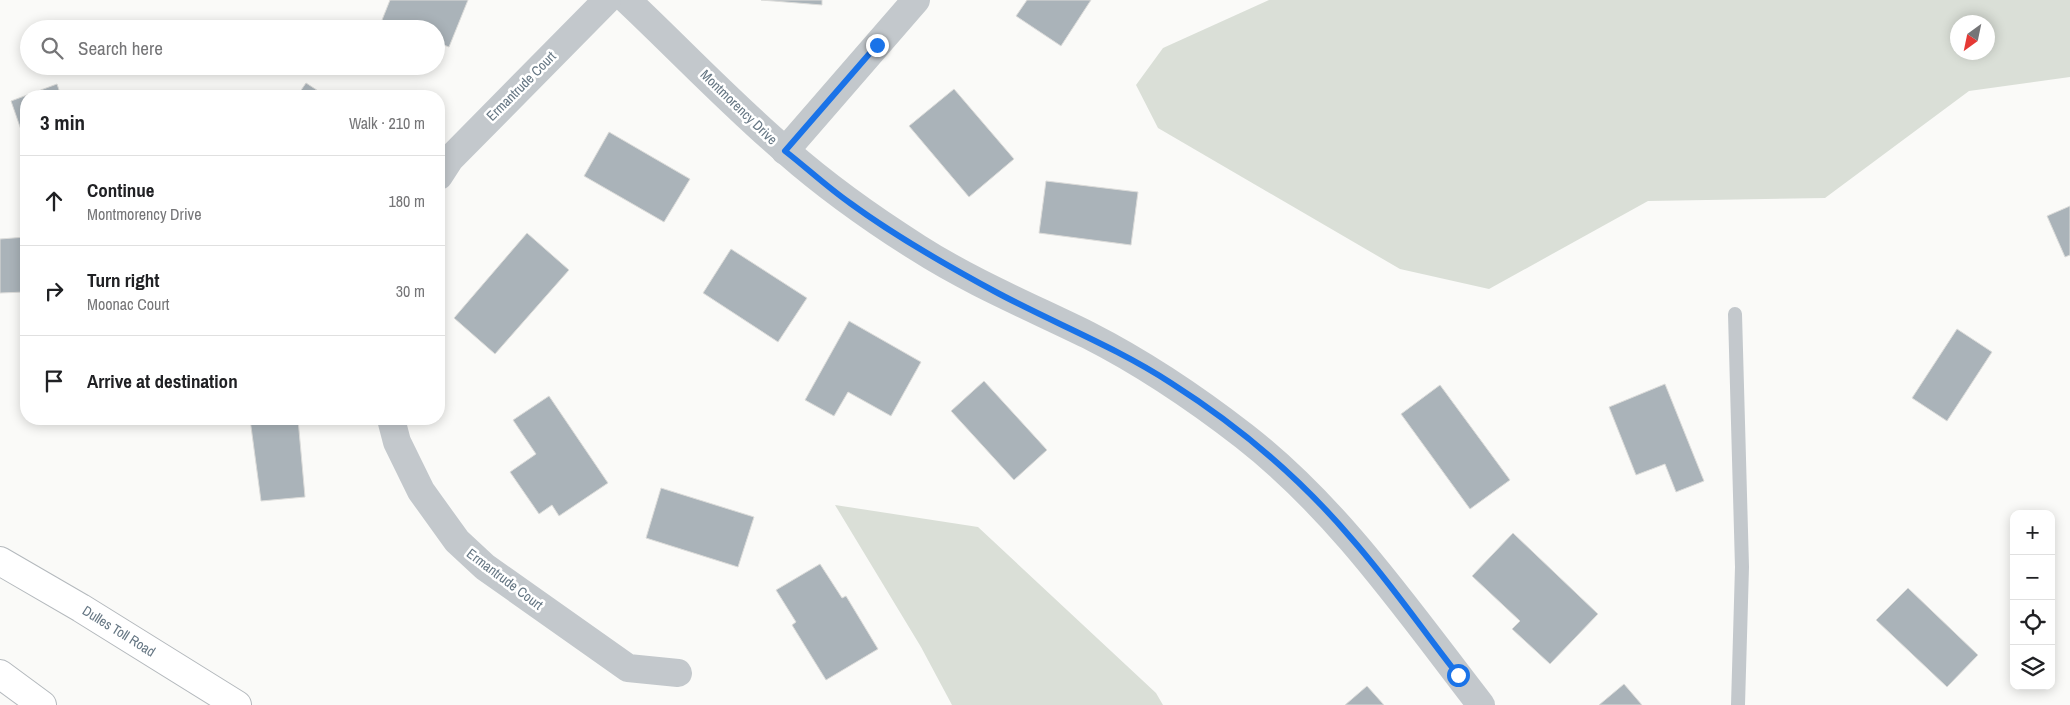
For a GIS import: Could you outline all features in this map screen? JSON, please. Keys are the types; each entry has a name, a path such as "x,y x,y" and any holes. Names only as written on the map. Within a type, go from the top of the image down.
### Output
{"highway":[{"name":"Dulles Toll Road","path":"0,560 237,705"},
{"path":"0,674 42,705"},
{"path":"0,688 28,705"}],"street":[{"name":"Ermantrude Court","path":"445,168 457,152 607,0"},
{"name":"Montmorency Drive","path":"627,0 785,151 849,202 920,250 996,292 1090,336 1139,364 1171,383 1245,436 1294,479 1351,538 1482,705"},
{"path":"785,151 916,0"},
{"name":"Ermantrude Court","path":"393,425 397,442 421,491 457,541 485,567 628,668 678,673"}],"lane":[{"path":"1735,314 1742,566 1738,705"}],"shaded area":[{"path":"1269,0 2070,0 2070,77 1969,91 1825,198 1648,201 1489,289 1400,269 1158,128 1136,85 1163,48"},
{"path":"835,505 978,527 1156,693 1163,705 952,705 921,647"}],"building":[{"path":"390,0 468,0 449,47 445,45 445,20 382,20"},
{"path":"761,0 822,0 822,5"},
{"path":"1027,0 1091,0 1061,46 1016,16"},
{"path":"306,83 317,90 301,90"},
{"path":"57,84 59,90 41,90"},
{"path":"954,89 1014,159 969,197 909,126"},
{"path":"20,98 20,127 11,101"},
{"path":"609,132 690,179 664,222 584,176"},
{"path":"1046,181 1138,192 1131,245 1039,233"},
{"path":"2070,206 2070,255 2065,257 2047,216"},
{"path":"527,233 569,270 495,354 454,318"},
{"path":"20,237 20,292 0,293 0,239"},
{"path":"731,249 807,298 778,342 703,293"},
{"path":"849,321 921,362 891,416 848,392 834,416 805,400"},
{"path":"1957,329 1992,352 1947,421 1912,398"},
{"path":"984,381 1047,450 1014,480 951,411"},
{"path":"1665,384 1704,481 1676,492 1665,464 1636,475 1609,407"},
{"path":"1440,385 1510,480 1470,509 1401,414"},
{"path":"549,396 608,483 559,516 552,505 539,514 510,472 536,454 513,420"},
{"path":"251,425 299,425 305,497 261,501"},
{"path":"661,488 754,517 738,567 646,538"},
{"path":"1513,533 1598,614 1550,664 1512,629 1520,621 1472,576"},
{"path":"820,564 842,598 846,596 878,649 826,680 792,625 796,622 776,590"},
{"path":"1908,588 1978,655 1947,687 1876,620"},
{"path":"1624,684 1642,705 1599,705"},
{"path":"1367,686 1384,705 1345,705"}],"route":[{"path":"877,45 785,151 849,202 920,250 996,292 1090,336 1139,364 1171,383 1245,436 1294,479 1351,538 1458,675"}]}
